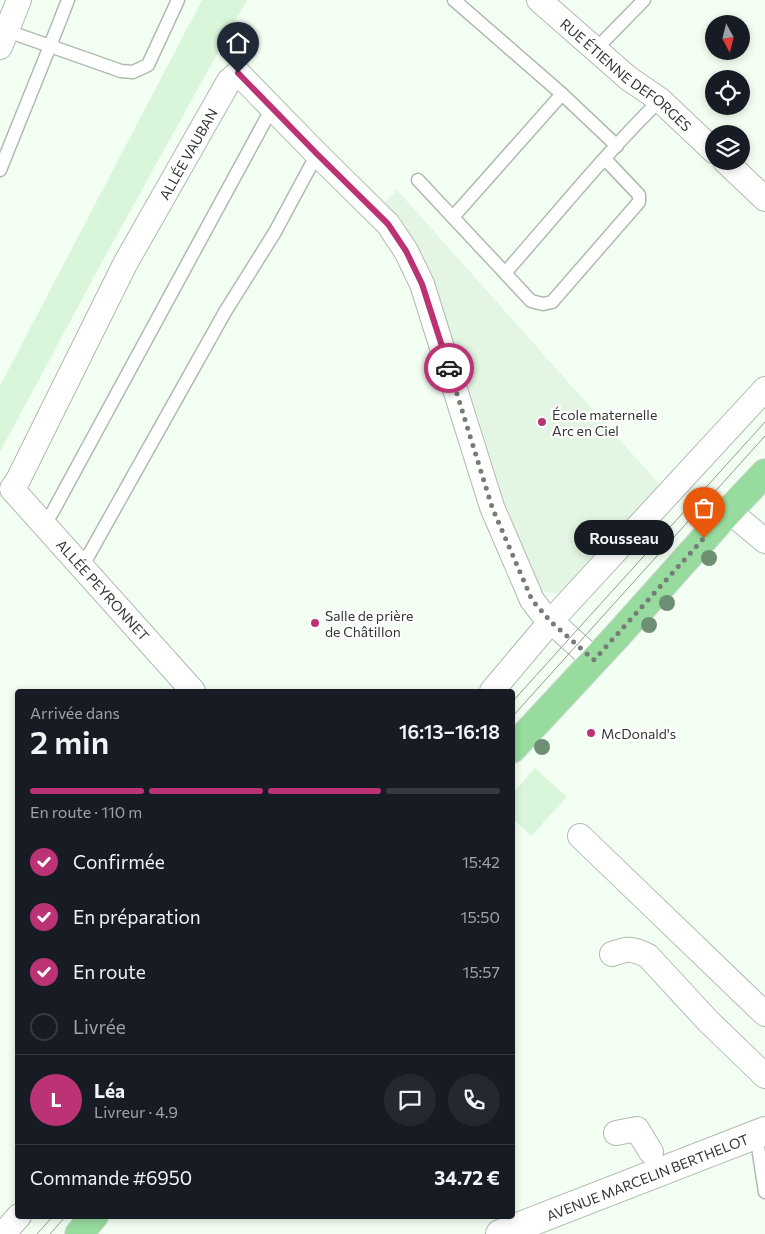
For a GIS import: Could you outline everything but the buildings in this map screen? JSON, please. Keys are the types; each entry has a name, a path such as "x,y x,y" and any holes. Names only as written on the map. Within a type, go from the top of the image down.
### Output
{"main road":[{"path":"515,747 729,511 765,474"},
{"path":"79,1234 92,1219"}],"street":[{"path":"3,39 19,0"},
{"name":"RUE ÉTIENNE DEFORGES","path":"539,0 628,78 660,100 705,142"},
{"name":"ALLÉE VAUBAN","path":"12,489 125,264 229,81 238,73 388,224 406,251 422,284 492,507 532,600 551,622 594,660"},
{"path":"734,170 765,199"},
{"path":"494,689 551,622 765,389"},
{"name":"ALLÉE PEYRONNET","path":"12,489 191,689"},
{"path":"729,511 765,541"},
{"path":"580,836 765,1014"},
{"path":"612,954 625,949 636,950 648,956 708,1021 765,1076"},
{"path":"616,1133 637,1129 655,1162"},
{"name":"AVENUE MARCELIN BERTHELOT","path":"500,1234 655,1162 761,1132"},
{"path":"3,1234 16,1219"}],"lane":[{"path":"0,170 68,0"},
{"path":"3,39 50,46 121,71 133,72 148,65 178,0"},
{"path":"454,0 562,94 617,146"},
{"path":"595,50 644,0"},
{"path":"453,217 562,94"},
{"path":"505,273 605,159 660,100"},
{"path":"44,523 52,512 272,108"},
{"path":"82,567 225,312 275,232 317,154"},
{"path":"418,180 531,302 542,304 552,302 639,202 638,195 605,159"},
{"path":"761,1132 765,1192"}],"shaded area":[{"path":"202,0 247,0 102,262 0,452 0,386"},
{"name":"École maternelle Arc en Ciel","path":"397,190 660,485 560,594 531,589 469,387 401,219 385,202"},
{"path":"535,768 567,797 531,836 515,821 515,791"}],"tram line":[{"path":"515,699 765,422"},
{"path":"515,714 765,436"},
{"path":"37,1234 50,1219"},
{"path":"50,1234 63,1219"}],"way so far":[{"path":"449,368 492,507 532,600 551,622 594,660 704,538"}],"place":[{"name":"École maternelle Arc en Ciel","path":"542,422"},
{"name":"Rousseau","path":"704,538"},
{"name":"Salle de prière de Châtillon","path":"315,623"},
{"name":"McDonald's","path":"591,733"}],"route":[{"path":"238,73 388,224 406,251 422,284 449,368"}]}
